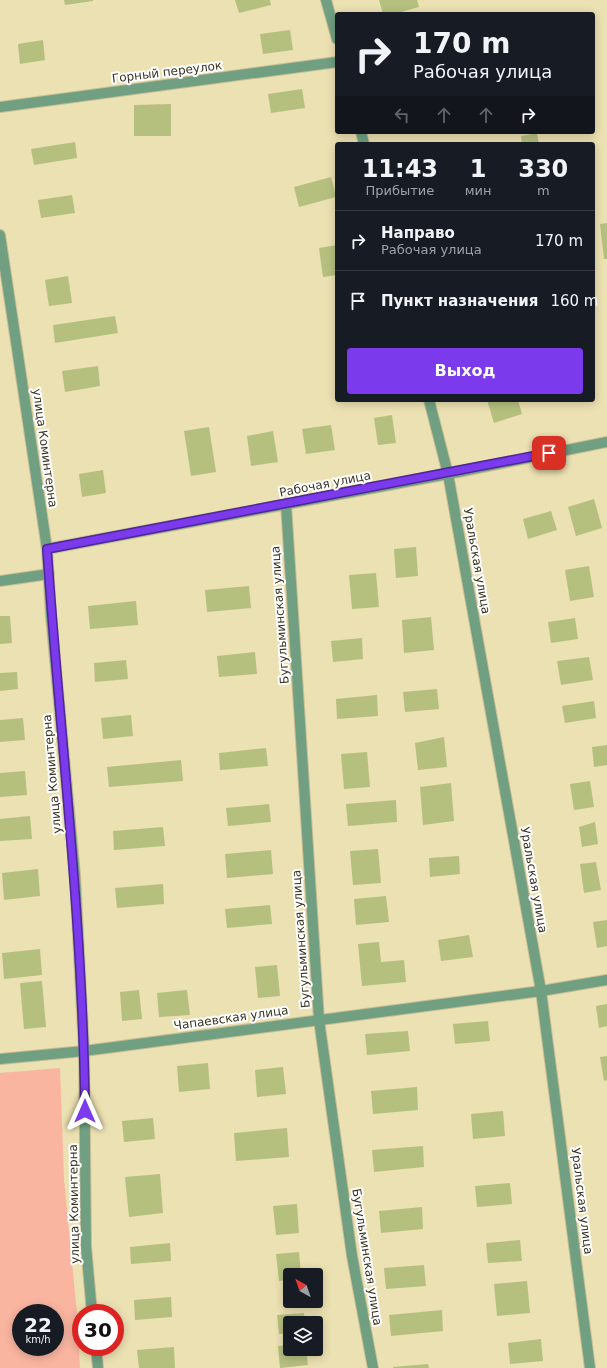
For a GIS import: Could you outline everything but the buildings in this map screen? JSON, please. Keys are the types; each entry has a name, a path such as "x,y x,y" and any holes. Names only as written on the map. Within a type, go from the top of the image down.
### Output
{"street":[{"path":"326,0 335,32"},
{"name":"Горный переулок","path":"0,107 335,62"},
{"name":"улица Коминтерна","path":"0,235 47,549 75,875 84,1051 86,1246 91,1304"},
{"name":"Уральская улица","path":"430,402 448,474 541,991 590,1368"},
{"name":"Рабочая улица","path":"47,549 448,474 607,442"},
{"name":"Бугульминская улица","path":"286,504 319,1020 352,1256 373,1368"},
{"path":"0,582 48,574"},
{"name":"Чапаевская улица","path":"0,1059 84,1051 541,991 607,980"},
{"path":"97,1356 98,1368"}],"shaded area":[{"path":"60,1068 64,1179 76,1304 72,1304 72,1356 79,1356 80,1368 0,1368 0,1073"}],"route":[{"path":"85,1111 84,1051 75,875 51,616 47,549 448,474 549,453"}]}
